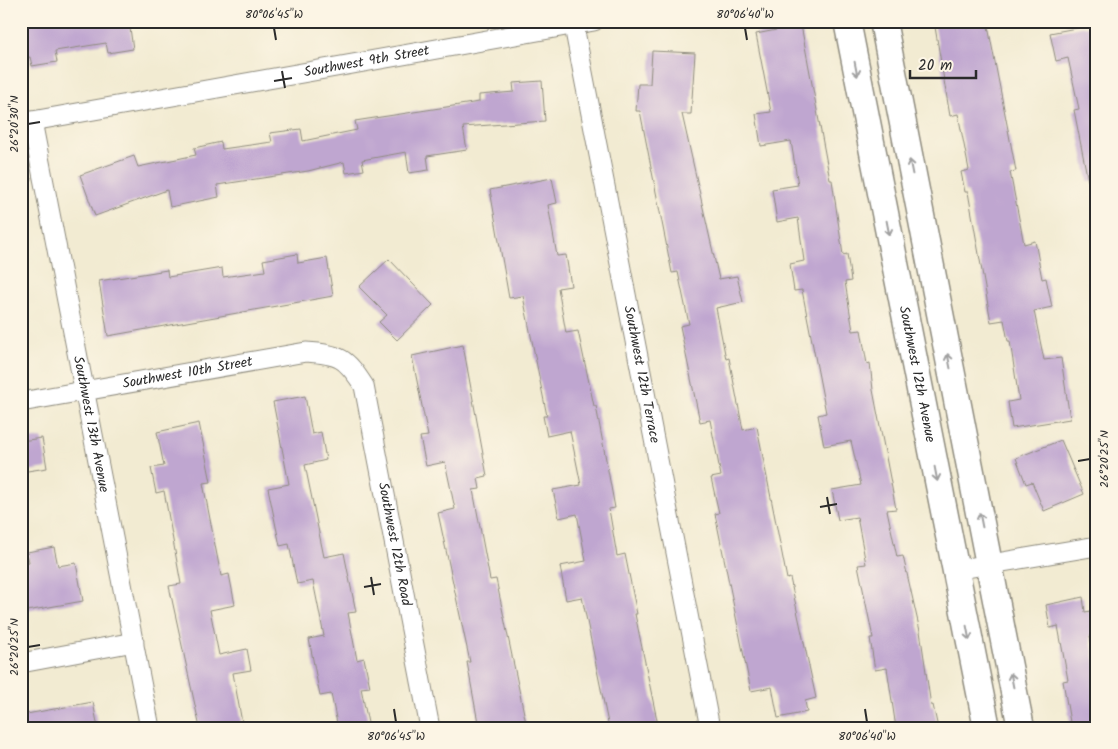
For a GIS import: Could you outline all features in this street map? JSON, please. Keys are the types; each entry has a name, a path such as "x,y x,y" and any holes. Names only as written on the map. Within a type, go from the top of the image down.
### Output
{"street":[{"name":"Southwest 9th Street","path":"27,122 573,23 594,21"},
{"name":"Southwest 12th Avenue","path":"847,21 986,728"},
{"path":"883,21 1021,728"},
{"name":"Southwest 12th Terrace","path":"573,23 710,728"},
{"name":"Southwest 13th Avenue","path":"27,122 84,391 150,728"},
{"name":"Southwest 10th Street","path":"21,402 306,352 330,353 350,365"},
{"name":"Southwest 12th Road","path":"350,365 364,386 430,728"},
{"path":"956,570 1097,546"},
{"path":"21,664 134,642"}],"building":[{"path":"21,21 129,21 133,49 108,53 106,43 55,51 57,62 32,66 30,57 21,59"},
{"path":"934,21 987,21 1016,171 1010,172 1024,244 1035,241 1042,279 1046,278 1052,307 1034,311 1044,360 1061,358 1070,419 1012,428 1008,402 1019,400 1010,341 1008,341 1004,320 991,322 968,192 965,192 961,172 969,170 958,114 950,116"},
{"path":"1097,24 1097,180 1088,181 1074,110 1079,109 1068,58 1056,61 1050,33"},
{"path":"801,25 830,180 832,180 843,255 847,254 851,281 845,282 853,331 861,330 867,364 870,363 873,390 896,509 887,510 897,557 903,556 920,631 931,706 933,705 938,728 896,728 887,668 875,670 870,638 873,638 858,565 866,564 857,517 838,520 832,490 861,485 851,441 824,446 818,415 826,413 802,290 794,291 790,264 804,261 798,218 777,222 772,189 798,185 791,141 761,146 756,114 771,112 756,34"},
{"path":"652,51 695,53 691,114 682,114 719,279 737,276 743,302 716,308 726,359 729,358 743,430 757,427 787,579 790,578 816,698 805,701 807,712 778,718 772,687 751,691 715,514 719,513 711,478 721,476 710,420 700,422 680,326 689,324 678,272 672,273 640,111 636,111 638,84 650,84"},
{"path":"542,81 545,121 463,127 467,150 427,156 429,170 409,173 406,152 362,160 364,170 346,173 344,162 308,171 217,185 219,197 170,207 167,190 95,216 80,175 134,156 138,167 196,155 194,148 221,142 222,149 272,142 270,133 301,129 303,141 357,130 355,121 479,102 479,95 514,92 513,83"},
{"path":"552,178 557,203 548,205 557,256 566,255 571,286 558,288 566,333 578,331 594,406 596,406 615,508 609,509 617,556 625,554 637,614 635,614 658,725 645,728 609,728 582,597 566,600 560,566 586,561 577,514 559,518 553,490 581,485 570,431 547,436 543,416 547,416 523,296 509,298 490,190"},
{"path":"297,254 298,263 327,258 333,296 108,336 99,281 167,270 168,277 222,268 223,277 265,271 263,260"},
{"path":"389,259 433,305 397,340 379,322 387,315 359,287"},
{"path":"463,345 487,476 478,478 480,489 473,490 490,580 496,579 527,728 479,728 467,662 470,662 438,513 455,509 445,462 426,466 420,437 428,436 412,356"},
{"path":"305,396 312,434 321,432 326,460 305,465 324,557 344,553 356,612 348,613 357,660 364,658 370,687 361,688 369,728 338,728 331,694 320,696 309,639 324,636 313,581 297,584 289,544 280,546 268,488 289,484 273,402"},
{"path":"199,423 211,482 203,483 221,576 229,574 235,605 210,610 219,655 247,649 251,670 233,673 243,728 200,728 169,586 181,584 164,491 156,493 151,468 164,466 157,432"},
{"path":"42,438 47,468 21,472 21,441"},
{"path":"1061,440 1084,494 1044,511 1032,482 1026,484 1016,458"},
{"path":"54,547 58,566 76,563 83,601 21,612 21,564 29,562 27,552"},
{"path":"1083,597 1085,612 1097,610 1097,635 1090,636 1097,672 1097,728 1071,728 1063,681 1068,680 1058,626 1050,628 1046,605"},
{"path":"93,702 98,728 21,728 21,715"}]}
